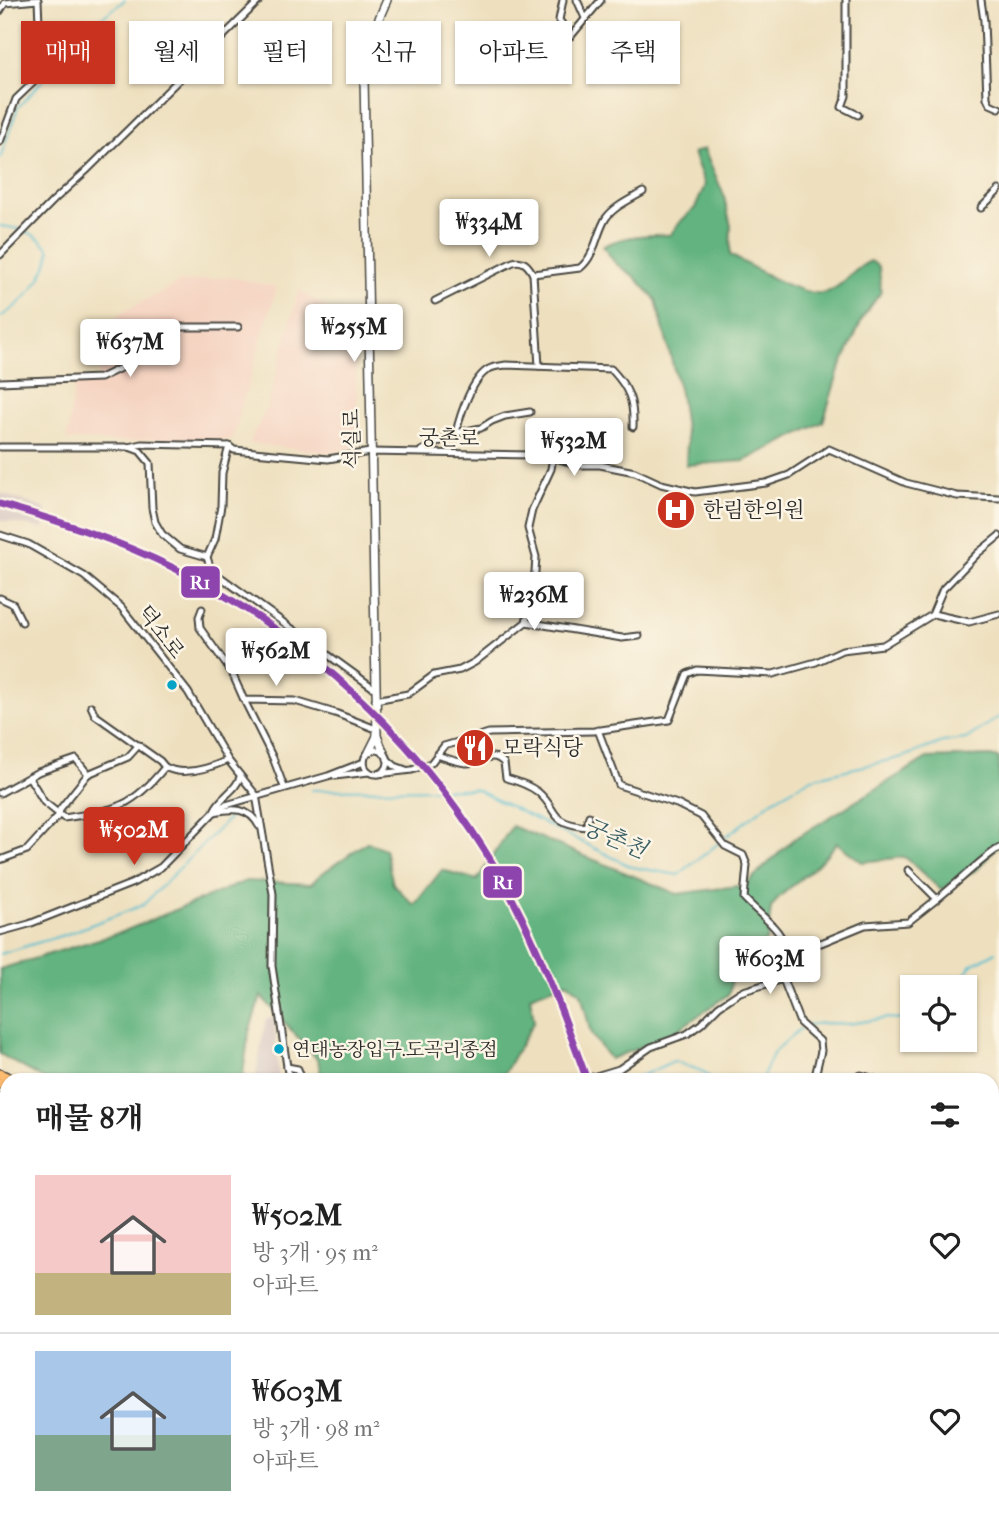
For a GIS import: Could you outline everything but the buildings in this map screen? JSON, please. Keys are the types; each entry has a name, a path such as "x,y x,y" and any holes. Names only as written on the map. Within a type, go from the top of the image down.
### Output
{"street":[{"path":"0,11 4,2 38,0 41,70 38,77 16,99 0,142"},
{"path":"0,255 260,0"},
{"name":"석실로","path":"364,762 376,733 364,78 374,30 387,0"},
{"path":"563,0 559,20 571,36 601,0"},
{"path":"577,0 585,18"},
{"path":"846,0 846,96 842,107 858,115"},
{"path":"981,0 987,98 999,108"},
{"path":"981,208 999,190"},
{"path":"533,274 580,268 595,247 609,214 643,192"},
{"path":"435,301 513,262 524,262 533,274 539,366"},
{"path":"0,382 100,378 135,361 138,335 149,327 237,327"},
{"path":"456,433 464,404 484,372 495,367 611,369 620,379 634,405 633,427"},
{"path":"419,453 456,433 481,428 505,416 530,412"},
{"name":"궁촌로","path":"0,447 129,447 142,444 229,446 234,450 328,458 370,452 553,457 578,465 600,465 635,472 661,484 695,492 766,483 789,475 829,449 906,483 957,496 999,498"},
{"path":"229,446 222,473 221,506 215,539 207,556 211,570 375,689"},
{"path":"129,447 140,451 150,463 152,508 155,522 162,534 180,549 207,556"},
{"path":"375,700 408,694 434,675 460,670 475,662 526,622 534,586 536,557 528,528 532,510 551,469 553,457"},
{"name":"덕소로","path":"0,535 28,544 84,576 121,607 188,692 228,760 256,795"},
{"path":"328,776 412,770 431,763 444,746 489,733 598,730 669,720 687,674 697,670 774,674 842,650 883,645 933,614 943,589 999,536"},
{"path":"0,598 13,604 22,622"},
{"path":"202,609 199,617 200,628 232,673 284,787"},
{"path":"933,614 969,622 999,614"},
{"path":"526,622 622,638 639,636"},
{"path":"244,700 295,701 335,713 376,733 385,756 384,770 378,774"},
{"path":"91,706 95,715 173,771 186,771 228,760"},
{"path":"598,730 619,785 677,804 701,816 724,844 747,860 744,898 773,926 786,945 787,968 783,979 800,1024 820,1041 817,1073"},
{"path":"0,860 27,850 59,815 60,809 88,774 128,757 139,745"},
{"path":"369,752 376,750 403,770 412,770"},
{"path":"437,755 468,763 489,756 496,757 504,763 506,778 538,793 556,817 586,827 589,816"},
{"path":"0,793 38,772 76,760 88,774"},
{"path":"0,932 29,924 133,883 161,867 219,807 328,776 364,762 369,772"},
{"path":"29,777 44,802 64,818 121,807 154,780 165,767"},
{"path":"214,812 219,801 238,785 240,777"},
{"path":"256,795 273,894 272,965 288,1073"},
{"path":"214,812 243,810 250,814 262,831"},
{"path":"786,945 821,943 865,925 908,922 999,848"},
{"path":"908,870 937,899"},
{"path":"609,1073 651,1047 687,1034 740,992 783,979"},
{"path":"287,1067 298,1069 299,1073"}],"shaded area":[{"path":"231,277 277,287 232,440 67,440 75,382 98,381 99,355 107,349 111,326 118,315 180,282"},
{"path":"299,290 330,310 355,313 358,449 329,453 249,443 267,407"},
{"path":"0,493 46,509 44,529 0,520"},
{"path":"274,1017 278,1073 256,1073 266,1019"}],"green space":[{"path":"704,149 723,193 731,226 730,255 778,281 817,293 833,289 871,261 879,267 881,292 863,317 838,373 823,422 744,461 686,465 687,442 680,393 656,300 635,277 615,263 603,246 636,236 670,235 695,208 705,185 693,153"},
{"path":"927,758 999,758 999,844 978,869 941,890 905,857 862,862 837,843 817,865 779,897 771,908 767,940 732,976 729,994 669,1036 610,1059 591,1034 581,993 567,982 530,996 534,1021 504,1073 321,1073 318,1060 261,996 249,1032 243,1073 33,1073 0,1054 0,969 122,932 246,881 311,884 367,842 385,849 393,884 414,905 442,870 477,880 512,826 677,894 745,885 794,839"}],"waterway":[{"path":"0,158 18,107 101,18 125,0"},
{"path":"0,226 28,232 40,239 50,250 44,270 32,289 17,305 0,317"},
{"name":"궁촌천","path":"723,839 773,800 812,778 903,757 943,742 966,739 999,717"},
{"name":"궁촌천","path":"312,790 475,789 632,867 678,875 719,843"},
{"name":"궁촌천","path":"0,954 67,934 143,905 230,817"},
{"path":"965,975 970,966 996,952"},
{"path":"806,1025 900,1019"},
{"path":"764,1073 774,1052 801,1028"},
{"path":"647,1073 674,1061 705,1073"}],"transit line":[{"name":"R1","path":"0,504 101,536 150,556 197,580 248,610 296,644 342,682 425,768 462,816 494,866 540,958 584,1073"}],"place":[{"name":"한림한의원","path":"676,510"},
{"name":"모락식당","path":"475,748"},
{"name":"연대농장입구.도곡리종점","path":"279,1049"}]}
